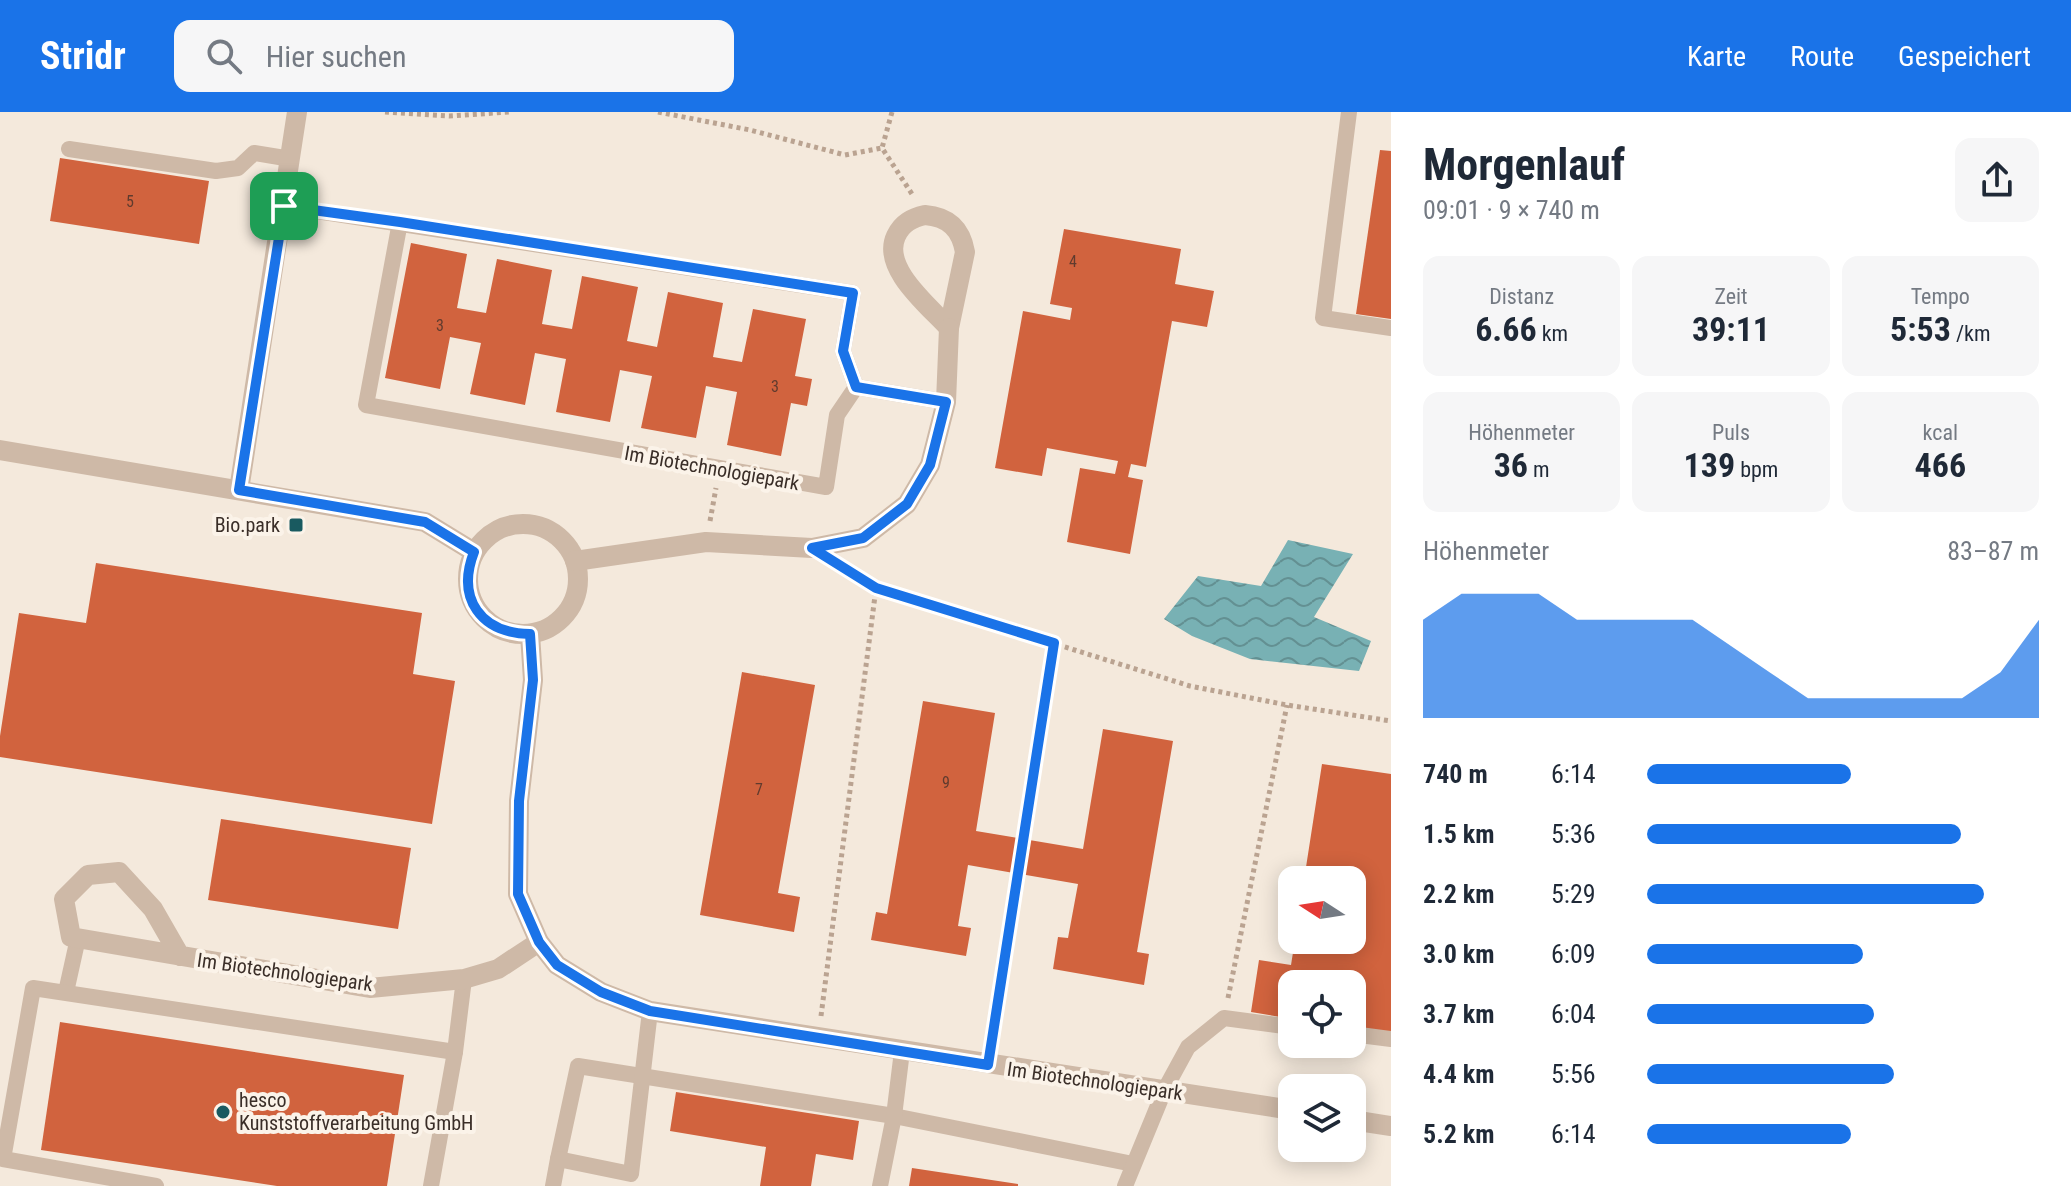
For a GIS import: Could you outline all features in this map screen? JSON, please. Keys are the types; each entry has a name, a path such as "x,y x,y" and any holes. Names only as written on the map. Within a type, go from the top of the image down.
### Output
{"street":[{"path":"239,490 297,112"},
{"path":"575,561 706,542 812,548 863,538 907,504 930,465 946,402 949,328 965,252 963,240 958,229 948,221 925,215 913,218 896,234 892,257 903,278 949,328"},
{"path":"0,450 425,522 474,552"},
{"path":"519,523 537,525 554,532 567,545 575,561 578,577 570,608 560,621 546,630 513,634 496,628 482,617 473,603 468,586 468,568 474,552 486,537 501,527 519,523"},
{"name":"Im Biotechnologiepark","path":"530,634 533,680 519,801 518,894 539,942 557,965 601,992 650,1011 1278,1108"},
{"path":"74,937 64,899 88,875 119,872 153,909 180,956"},
{"name":"Im Biotechnologiepark","path":"74,937 370,988 464,979 498,969 539,942"},
{"path":"1366,1122 1391,1126"}],"lane":[{"path":"1349,112 1323,318 1391,328"},
{"path":"69,149 216,171 238,168 254,153 291,159"},
{"path":"284,206 853,293 843,351 856,387 946,402"},
{"name":"Im Biotechnologiepark","path":"400,222 366,405 826,487 837,415 856,387"},
{"path":"66,992 74,937"},
{"path":"431,1186 455,1052 464,979"},
{"path":"156,1186 3,1159 33,988 455,1052"},
{"path":"558,1159 631,1174 645,1075 650,1011"},
{"path":"1125,1186 1164,1091 1188,1047 1224,1018 1278,1025"},
{"path":"1366,1036 1391,1039"},
{"path":"880,1186 894,1116 902,1051"},
{"path":"553,1186 578,1066 894,1116 1133,1164"}],"path":[{"path":"385,112 449,116 510,112"},
{"path":"658,112 750,130 845,155 882,148"},
{"path":"892,112 882,148 925,215"},
{"path":"706,542 719,469"},
{"path":"812,548 876,588 1190,686 1391,721"},
{"path":"818,1038 876,588"},
{"path":"988,1065 1054,643"},
{"path":"1224,1018 1287,705"}],"water":[{"path":"1288,540 1353,554 1314,617 1371,641 1359,671 1250,659 1192,636 1164,619 1198,576 1261,586"}],"building":[{"path":"1380,150 1391,151 1391,319 1356,314"},
{"path":"60,158 209,181 199,244 50,221"},
{"path":"1064,229 1181,249 1175,284 1214,291 1207,327 1172,321 1146,467 1131,464 1128,477 1143,480 1130,554 1067,542 1080,468 1115,474 1118,461 1047,448 1042,476 995,468 1023,311 1070,320 1072,308 1050,304"},
{"path":"411,243 467,254 457,308 486,313 497,259 552,270 542,324 572,329 582,276 638,287 627,341 657,347 668,292 723,303 713,357 742,362 753,309 806,319 795,376 812,379 807,406 791,403 781,456 727,445 737,392 706,386 696,438 641,428 652,376 620,370 610,422 556,412 566,359 535,353 525,405 470,394 481,343 450,337 440,389 385,378"},
{"path":"96,563 422,613 413,674 455,681 432,824 0,757 0,736 19,613 86,623"},
{"path":"742,672 815,685 778,893 800,897 794,932 700,915"},
{"path":"923,701 995,713 976,831 1083,849 1103,729 1173,741 1137,952 1149,954 1144,985 1053,969 1058,937 1068,938 1078,884 968,865 958,926 971,928 966,956 871,940 876,912 887,914"},
{"path":"1322,764 1391,774 1391,1034 1366,1030 1366,970 1278,970 1278,1017 1251,1012 1259,960 1291,965 1293,954 1366,954 1366,866 1306,866"},
{"path":"221,819 411,848 398,929 208,900"},
{"name":"hesco Kunststoffverarbeitung GmbH","path":"60,1022 404,1075 387,1186 277,1186 41,1150"},
{"path":"676,1092 859,1121 853,1160 816,1154 811,1186 760,1186 766,1147 670,1131"},
{"path":"912,1168 1018,1184 1018,1186 909,1186"}],"place":[{"name":"Bio.park","path":"296,525"},
{"name":"hesco Kunststoffverarbeitung GmbH","path":"223,1112"}],"route":[{"path":"284,206 853,293 843,351 856,387 946,402 930,465 907,504 863,538 812,548 876,588 1054,643 988,1065 650,1011 601,992 557,965 539,942 518,894 519,801 533,680 530,634 513,634 496,628 482,617 473,603 468,586 468,568 474,552 425,522 239,490 284,206"}]}
